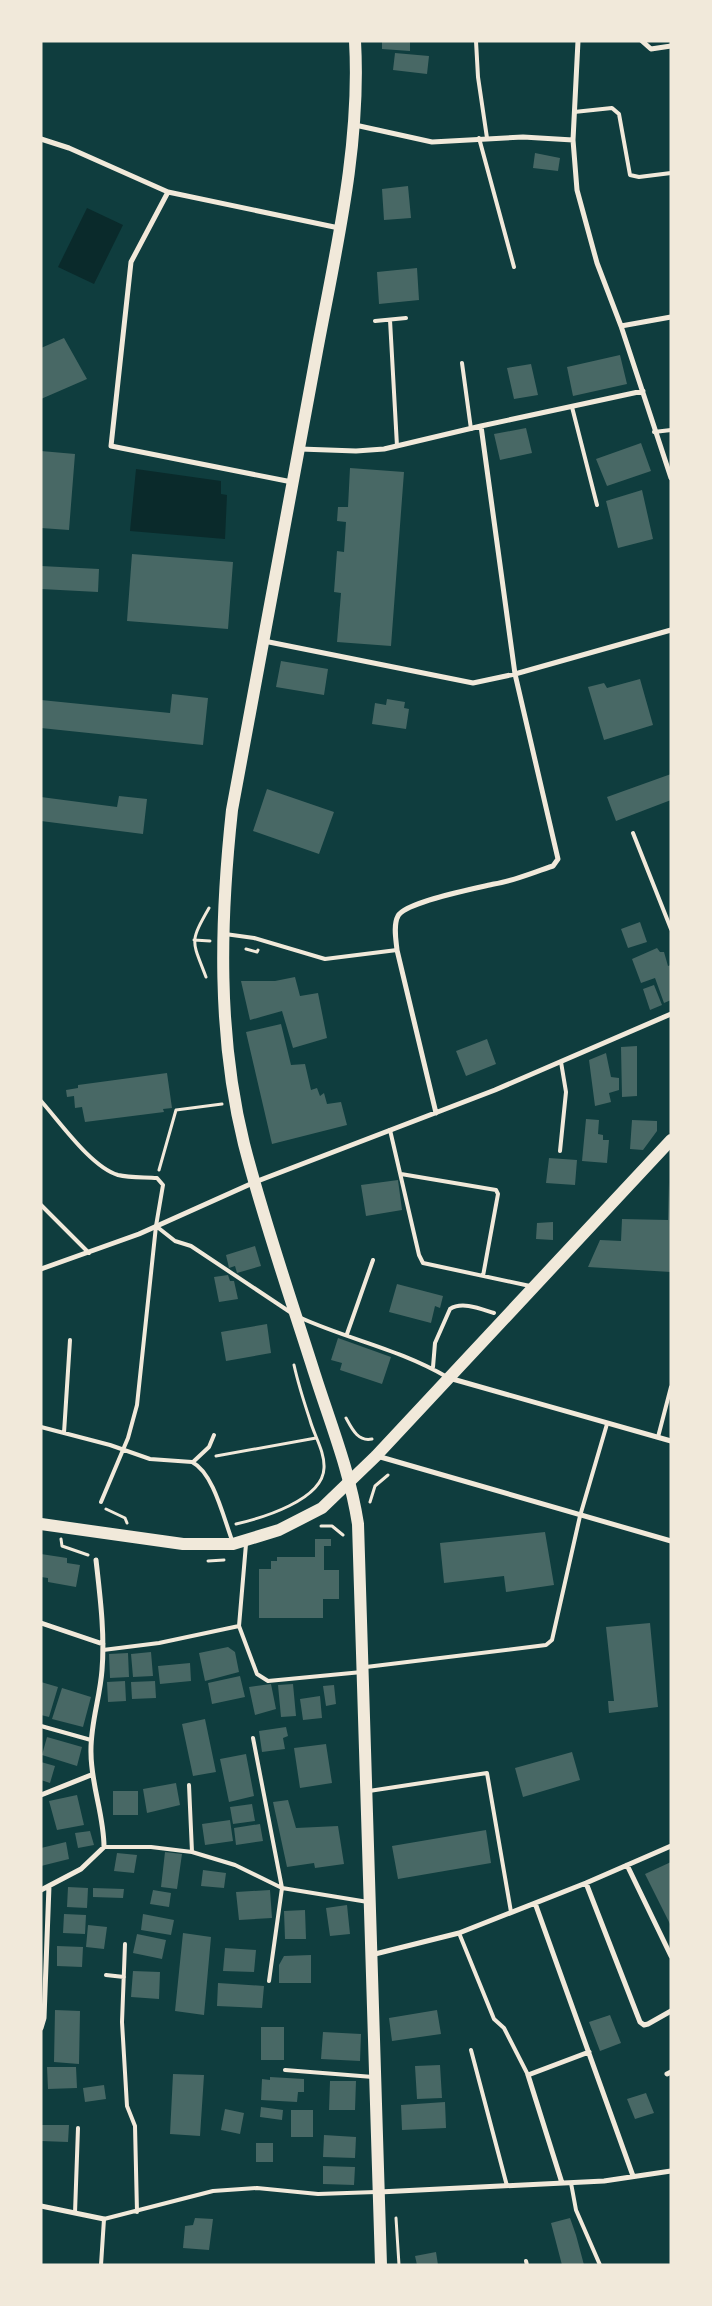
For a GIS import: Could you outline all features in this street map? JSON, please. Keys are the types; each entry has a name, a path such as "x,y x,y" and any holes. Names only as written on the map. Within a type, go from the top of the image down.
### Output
{"main road":[{"path":"355,41 357,76 355,125 300,449 232,810 225,872 223,934 224,1009 231,1077 244,1142 350,1483 360,1542 370,1955 381,2265"},
{"path":"41,1524 183,1544 233,1544 246,1542 280,1530 310,1515 327,1504 376,1456 671,1140"}],"street":[{"path":"578,41 573,140 577,190 597,263 621,326 643,391 654,432 671,478"},
{"path":"642,41 651,48 671,46"},
{"path":"355,125 432,142 479,138 573,140"},
{"path":"41,139 69,148 168,192 339,228"},
{"path":"168,192 130,262 111,446 293,482"},
{"path":"621,326 671,317"},
{"path":"300,449 356,451 397,446 643,391"},
{"path":"436,1113 397,950 396,925 398,916 403,910 478,886 495,884 523,876 556,864 558,855 546,814 516,674 482,426"},
{"path":"263,641 473,683 516,674 671,630"},
{"path":"41,1269 89,1253 156,1226 255,1182 436,1113 561,1062 671,1014"},
{"path":"449,1378 671,1441"},
{"path":"376,1456 671,1541"},
{"path":"41,1890 81,1869 104,1847 102,1824 91,1775 90,1740 100,1688 103,1647 96,1559"},
{"path":"41,1623 103,1647"},
{"path":"41,1795 91,1775"},
{"path":"370,1955 459,1933 586,1884 671,1846"},
{"path":"627,1865 671,1956"},
{"path":"586,1884 640,2022 644,2025 648,2024 671,2011"},
{"path":"41,2028 44,2018 49,1886"},
{"path":"534,1903 633,2176"},
{"path":"562,2183 528,2075 589,2052"},
{"path":"378,2192 571,2183 671,2170"},
{"path":"41,2206 104,2219"}],"lane":[{"path":"476,41 478,77 487,138"},
{"path":"574,112 612,108 616,110 619,114 630,175 639,177 671,173"},
{"path":"479,138 514,267"},
{"path":"375,321 406,318"},
{"path":"390,320 397,446"},
{"path":"462,363 470,429"},
{"path":"572,406 597,505"},
{"path":"654,432 671,430"},
{"path":"632,833 671,929"},
{"path":"223,934 236,934 254,938 325,959 397,950"},
{"path":"560,1151 566,1092 561,1062"},
{"path":"41,1101 88,1154 105,1169 120,1176 157,1178 160,1180 163,1189 156,1226 137,1405 123,1450 101,1502"},
{"path":"390,1130 420,1260 427,1265 534,1286"},
{"path":"401,1174 496,1190 498,1194 483,1276"},
{"path":"41,1205 89,1253"},
{"path":"156,1226 175,1241 191,1246 297,1316 433,1367 449,1378"},
{"path":"347,1334 373,1260"},
{"path":"433,1367 435,1343 450,1309 460,1306 494,1313"},
{"path":"64,1433 70,1340"},
{"path":"658,1438 671,1387"},
{"path":"246,1542 239,1626 257,1674 268,1681 364,1670 550,1643 554,1637 580,1516 607,1424"},
{"path":"41,1427 150,1459 192,1462 208,1447 214,1435"},
{"path":"192,1462 211,1484 233,1544"},
{"path":"103,1647 159,1644 239,1626"},
{"path":"41,1726 90,1740"},
{"path":"253,1738 282,1888 269,1981"},
{"path":"366,1792 487,1773 511,1912"},
{"path":"189,1785 192,1852"},
{"path":"104,1847 151,1847 192,1852 235,1865 282,1888 369,1902"},
{"path":"459,1933 494,2019 504,2028 528,2075"},
{"path":"125,1944 122,2032 127,2106 135,2126 137,2212"},
{"path":"106,1975 124,1977"},
{"path":"470,2050 507,2186"},
{"path":"285,2070 375,2078"},
{"path":"75,2213 78,2128"},
{"path":"571,2183 576,2210 600,2265"},
{"path":"101,2265 104,2219 213,2191 257,2188 318,2194 378,2192"}],"path":[{"path":"206,977 194,940 194,934 209,907"},
{"path":"157,1178 176,1110 221,1103 223,1113"},
{"path":"344,1414 362,1439 373,1439 379,1432"},
{"path":"197,1459 316,1438"},
{"path":"230,1525 267,1515 299,1500 316,1488 322,1481 324,1462"},
{"path":"370,1499 375,1486 388,1475"},
{"path":"101,1507 125,1518"},
{"path":"326,1526 338,1529"},
{"path":"62,1546 96,1559"},
{"path":"396,2211 400,2265"}],"water":[{"path":"87,208 123,225 94,284 58,267"},
{"path":"136,469 221,481 221,494 227,495 225,539 130,531"}],"building":[{"path":"382,41 410,41 410,51 382,49"},
{"path":"395,53 429,56 427,74 393,70"},
{"path":"535,153 560,158 558,171 533,168"},
{"path":"408,186 411,218 384,220 382,189"},
{"path":"417,268 419,300 379,304 377,272"},
{"path":"64,338 87,379 41,399 41,348"},
{"path":"620,355 627,384 573,396 567,367"},
{"path":"531,364 538,395 514,399 507,368"},
{"path":"526,428 532,453 500,460 494,434"},
{"path":"641,443 651,471 607,486 596,459"},
{"path":"41,451 75,454 69,530 41,528"},
{"path":"350,468 404,472 391,646 337,642 341,593 334,592 337,551 344,552 346,522 337,521 338,507 348,507"},
{"path":"642,490 653,539 618,548 606,501"},
{"path":"132,554 233,562 228,629 127,621"},
{"path":"41,566 99,569 98,592 41,589"},
{"path":"281,661 328,669 324,695 276,687"},
{"path":"640,679 653,725 604,740 588,687 604,683 607,688"},
{"path":"172,694 208,698 203,745 41,728 41,700 170,713"},
{"path":"387,699 405,702 404,708 409,709 406,729 372,724 375,703 386,705"},
{"path":"671,774 671,800 616,821 607,797"},
{"path":"267,789 334,812 319,854 253,831"},
{"path":"119,796 147,799 143,834 41,821 41,797 117,807"},
{"path":"640,922 647,942 628,948 621,929"},
{"path":"657,948 660,952 664,952 668,966 671,965 671,1000 664,1003 655,978 641,983 632,959"},
{"path":"295,977 300,996 318,993 327,1038 293,1048 282,1011 250,1020 241,981 275,981"},
{"path":"654,985 662,1005 650,1010 643,989"},
{"path":"281,1024 291,1065 305,1064 311,1090 317,1088 320,1096 324,1093 327,1104 341,1102 347,1125 272,1144 246,1032"},
{"path":"487,1039 496,1064 466,1076 456,1051"},
{"path":"637,1046 637,1096 622,1097 621,1047"},
{"path":"606,1053 611,1077 619,1078 619,1090 609,1093 611,1102 595,1106 589,1060"},
{"path":"167,1073 172,1108 163,1109 164,1112 85,1122 82,1107 75,1108 74,1096 67,1097 66,1090 78,1088 78,1085"},
{"path":"586,1119 599,1120 598,1134 603,1135 603,1140 609,1140 607,1163 582,1161"},
{"path":"632,1120 657,1121 657,1131 643,1150 630,1149"},
{"path":"549,1158 577,1160 575,1185 546,1183"},
{"path":"398,1180 402,1210 366,1216 361,1185"},
{"path":"669,1182 671,1272 588,1267 600,1240 621,1241 622,1219 668,1220"},
{"path":"553,1222 553,1240 536,1239 537,1223"},
{"path":"255,1246 261,1266 237,1273 235,1266 229,1268 226,1255"},
{"path":"228,1275 230,1281 234,1281 238,1299 219,1302 214,1277"},
{"path":"397,1284 443,1296 440,1308 435,1306 431,1323 389,1312"},
{"path":"267,1324 271,1353 226,1361 221,1332"},
{"path":"338,1338 391,1357 382,1384 340,1370 342,1363 331,1360"},
{"path":"545,1532 554,1585 506,1592 504,1576 444,1583 440,1543"},
{"path":"315,1539 331,1539 331,1546 324,1546 324,1570 339,1570 339,1599 323,1599 323,1618 259,1618 259,1569 271,1569 271,1561 277,1561 277,1557 315,1557"},
{"path":"41,1554 67,1558 67,1563 80,1565 76,1587 48,1582 48,1578 41,1577"},
{"path":"650,1623 658,1707 609,1713 608,1701 614,1701 606,1627"},
{"path":"228,1647 235,1652 239,1672 205,1681 199,1653"},
{"path":"151,1652 153,1676 133,1677 131,1654"},
{"path":"128,1653 129,1677 110,1678 109,1654"},
{"path":"190,1663 191,1681 160,1684 158,1666"},
{"path":"240,1676 245,1697 212,1704 208,1683"},
{"path":"125,1681 126,1701 108,1702 107,1682"},
{"path":"155,1681 156,1698 132,1699 131,1682"},
{"path":"41,1682 58,1687 49,1717 41,1715"},
{"path":"271,1684 276,1709 255,1715 249,1687"},
{"path":"293,1684 296,1716 281,1717 278,1685"},
{"path":"334,1685 336,1704 326,1706 323,1686"},
{"path":"62,1688 91,1697 83,1727 52,1719"},
{"path":"320,1696 322,1718 303,1720 300,1699"},
{"path":"205,1719 216,1772 193,1776 182,1724"},
{"path":"286,1727 288,1736 283,1738 285,1749 262,1752 259,1731"},
{"path":"47,1737 82,1747 77,1766 42,1755"},
{"path":"326,1744 332,1783 300,1788 294,1748"},
{"path":"572,1752 580,1780 523,1797 515,1768"},
{"path":"246,1754 254,1796 229,1802 220,1759"},
{"path":"41,1762 55,1766 50,1783 41,1780"},
{"path":"176,1783 180,1805 147,1813 143,1789"},
{"path":"113,1791 138,1791 138,1815 113,1815"},
{"path":"77,1795 84,1825 57,1830 49,1801"},
{"path":"288,1800 296,1828 338,1826 344,1864 315,1868 314,1863 287,1867 273,1802"},
{"path":"252,1804 255,1821 233,1824 230,1807"},
{"path":"230,1820 233,1841 205,1845 202,1824"},
{"path":"260,1824 263,1841 236,1845 234,1828"},
{"path":"486,1830 491,1863 398,1879 392,1846"},
{"path":"90,1831 94,1845 78,1848 75,1833"},
{"path":"66,1842 69,1859 41,1866 41,1848"},
{"path":"165,1852 182,1854 177,1889 161,1887"},
{"path":"117,1853 137,1855 134,1873 114,1871"},
{"path":"671,1862 671,1926 645,1874"},
{"path":"203,1870 226,1873 224,1888 201,1886"},
{"path":"68,1887 88,1888 87,1908 67,1907"},
{"path":"93,1888 124,1889 123,1898 93,1897"},
{"path":"153,1890 171,1893 169,1907 150,1904"},
{"path":"270,1890 272,1918 239,1920 236,1892"},
{"path":"347,1905 350,1934 330,1936 326,1908"},
{"path":"305,1910 306,1939 285,1939 284,1911"},
{"path":"64,1914 86,1915 85,1934 63,1933"},
{"path":"143,1914 174,1920 171,1935 141,1930"},
{"path":"88,1925 107,1927 104,1949 86,1947"},
{"path":"183,1933 211,1937 204,2015 175,2011"},
{"path":"137,1934 166,1940 162,1959 133,1953"},
{"path":"57,1946 83,1947 82,1967 57,1966"},
{"path":"225,1948 256,1950 254,1972 223,1971"},
{"path":"311,1955 311,1983 279,1983 279,1965 284,1956"},
{"path":"133,1971 160,1972 159,1999 131,1997"},
{"path":"218,1983 264,1986 262,2008 217,2006"},
{"path":"55,2010 80,2011 79,2064 54,2062"},
{"path":"437,2010 441,2034 392,2041 389,2018"},
{"path":"610,2015 621,2043 600,2051 589,2022"},
{"path":"261,2027 284,2027 284,2060 261,2060"},
{"path":"323,2032 361,2034 360,2061 321,2059"},
{"path":"440,2065 442,2098 417,2099 415,2066"},
{"path":"47,2067 76,2067 77,2088 48,2089"},
{"path":"173,2074 204,2075 200,2136 170,2134"},
{"path":"270,2077 304,2079 304,2092 298,2092 297,2102 261,2100 262,2079 270,2080"},
{"path":"330,2081 356,2081 355,2110 329,2110"},
{"path":"104,2085 106,2099 85,2102 83,2088"},
{"path":"646,2093 654,2113 635,2119 627,2099"},
{"path":"445,2102 446,2128 402,2130 401,2105"},
{"path":"261,2107 283,2110 282,2120 260,2117"},
{"path":"225,2109 244,2113 240,2134 221,2130"},
{"path":"291,2110 313,2110 313,2137 291,2137"},
{"path":"41,2125 69,2125 68,2142 41,2141"},
{"path":"324,2135 356,2137 355,2158 323,2157"},
{"path":"256,2143 273,2143 273,2162 256,2162"},
{"path":"323,2166 355,2167 354,2185 323,2184"},
{"path":"195,2218 213,2219 209,2250 183,2248 185,2226 193,2225"},
{"path":"570,2218 584,2265 562,2265 551,2223"},
{"path":"436,2252 438,2265 417,2265 415,2256"}]}
